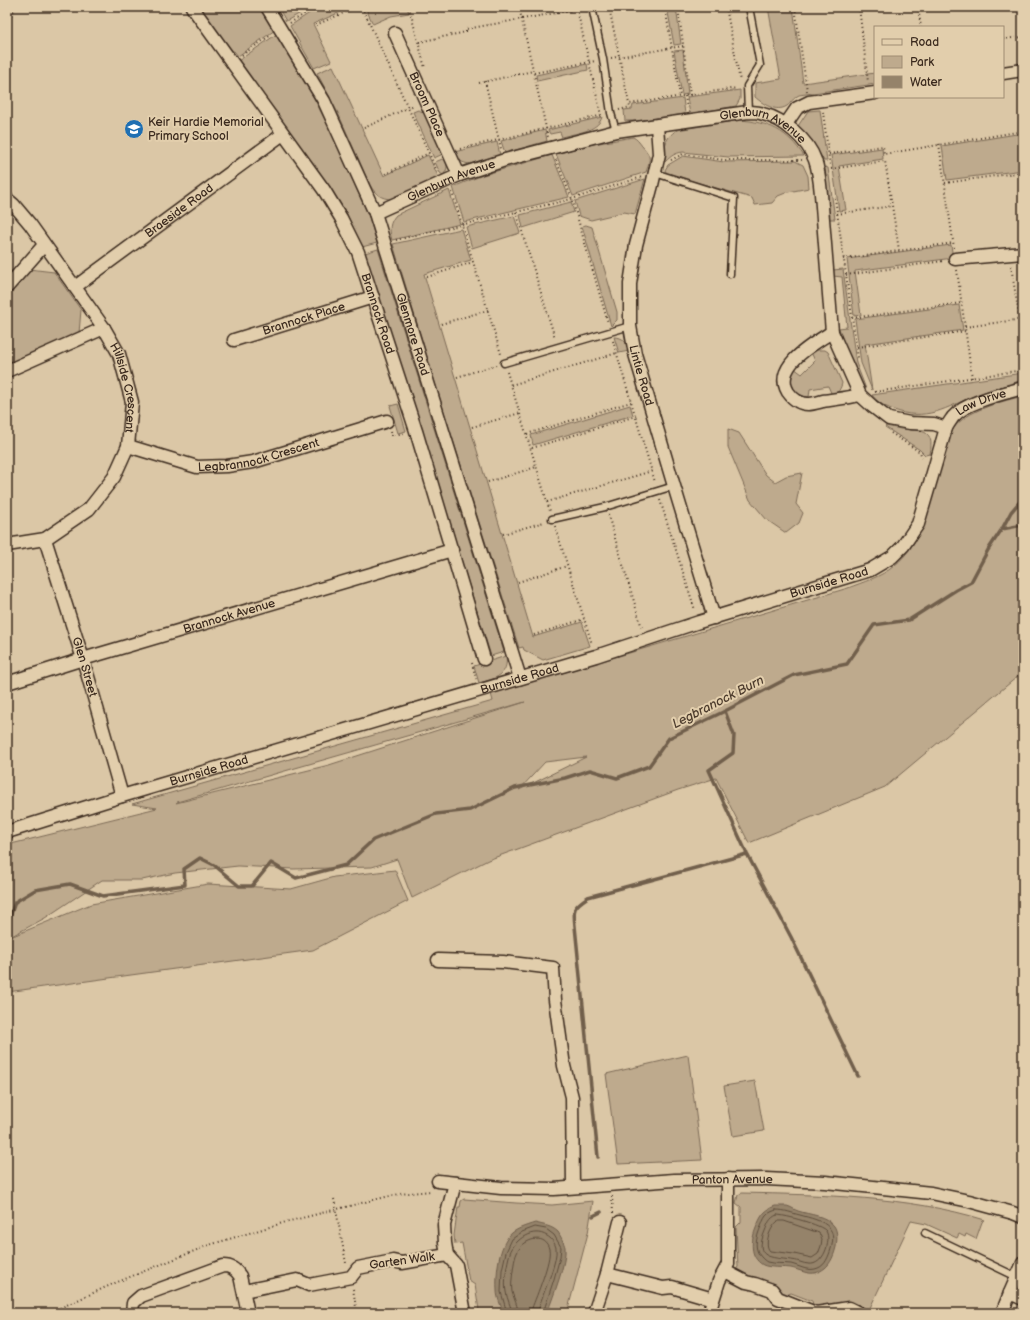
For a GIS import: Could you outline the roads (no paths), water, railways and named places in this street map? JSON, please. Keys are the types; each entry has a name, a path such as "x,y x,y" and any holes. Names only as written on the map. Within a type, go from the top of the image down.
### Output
{"street":[{"name":"Brannock Road","path":"192,7 324,190 341,218 358,252 416,430 484,659"},
{"name":"Glenmore Road","path":"267,7 324,101 375,213 520,678"},
{"name":"Broom Place","path":"395,32 448,153 453,178"},
{"path":"1004,74 1023,70"},
{"path":"786,124 797,108 815,101 872,93"},
{"name":"Glenburn Avenue","path":"375,213 453,178 505,160 616,131 748,112 764,114 786,124 805,143 815,160 821,194 832,332 860,395 881,414 889,419 910,423 934,424 946,428"},
{"name":"Lintie Road","path":"657,126 659,154 636,245 630,284 630,326 635,354 714,618"},
{"name":"Braeside Road","path":"75,287 283,134"},
{"name":"Hillside Crescent","path":"7,199 30,224 104,328 119,354 132,402 128,446 114,477 89,509 45,539 7,545"},
{"path":"7,287 44,245"},
{"path":"955,260 1023,253"},
{"name":"Brannock Place","path":"234,340 373,297"},
{"path":"7,371 104,328"},
{"path":"832,332 808,348 789,366 785,373 784,382 787,390 792,397 799,402 808,404 860,395"},
{"name":"Law Drive","path":"946,428 954,416 965,408 993,396 1023,388"},
{"name":"Legbrannock Crescent","path":"128,446 197,467 227,466 253,462 387,421"},
{"name":"Burnside Road","path":"7,832 122,796 596,656 700,622 870,570 892,557 903,546 918,524 946,428"},
{"name":"Glen Street","path":"45,539 83,659 122,796"},
{"name":"Brannock Avenue","path":"7,683 83,659 452,550"},
{"path":"438,960 503,962 553,968 555,1000 564,1066 572,1097 573,1187"},
{"path":"709,1313 719,1281 728,1264 728,1179"},
{"name":"Panton Avenue","path":"438,1181 453,1189 554,1189 666,1180 728,1179 825,1182 895,1188 931,1193 969,1201 1023,1217"},
{"path":"453,1189 444,1225 447,1255 456,1265 465,1313"},
{"path":"594,1313 607,1274 620,1222"},
{"name":"Garten Walk","path":"244,1291 297,1280 309,1285 351,1277 358,1268 393,1261 402,1263 447,1255"},
{"path":"1002,1313 1023,1263"},
{"path":"132,1313 133,1303 141,1296 223,1266 228,1266 236,1271 240,1276 248,1313"},
{"path":"725,1271 746,1282 772,1290 778,1298 816,1313 849,1308 859,1313"},
{"path":"607,1274 663,1288 672,1287 713,1299"},
{"path":"1010,1293 1023,1299"}],"lane":[{"path":"748,112 747,86 760,65 749,7"},
{"path":"591,10 603,59 611,113 616,131"},
{"path":"655,173 734,198 730,274"},
{"path":"504,362 630,326"},
{"path":"552,519 605,507 674,486"},
{"path":"925,1233 1017,1277"}],"water":[{"path":"775,1206 787,1206 798,1211 822,1217 831,1222 837,1233 836,1247 832,1259 825,1268 816,1273 808,1273 791,1268 766,1266 758,1262 752,1248 754,1233 763,1214"},
{"path":"535,1223 556,1230 559,1233 565,1247 564,1261 556,1288 548,1311 545,1313 505,1313 503,1312 498,1299 497,1291 497,1270 502,1249 508,1237 513,1232"}],"waterway":[{"name":"Legbranock Burn","path":"1002,529 1011,512 1023,498"},
{"name":"Legbranock Burn","path":"7,926 15,902 35,890 70,884 103,896 185,885 184,869 200,858 214,865 239,886 252,886 271,863 296,878 346,865 373,840 436,814 470,810 515,788 565,778 590,770 617,778 649,766 669,738 794,675 847,664 874,625 909,620 971,582 988,550 1002,529 1023,525"},
{"path":"725,711 734,735 733,753 709,770 747,854 791,937 858,1076"},
{"path":"598,1157 574,920 575,908 579,903 588,897 747,854"},
{"path":"593,1216 601,1212"}],"place":[{"name":"Keir Hardie Memorial Primary School","path":"134,129"}]}
